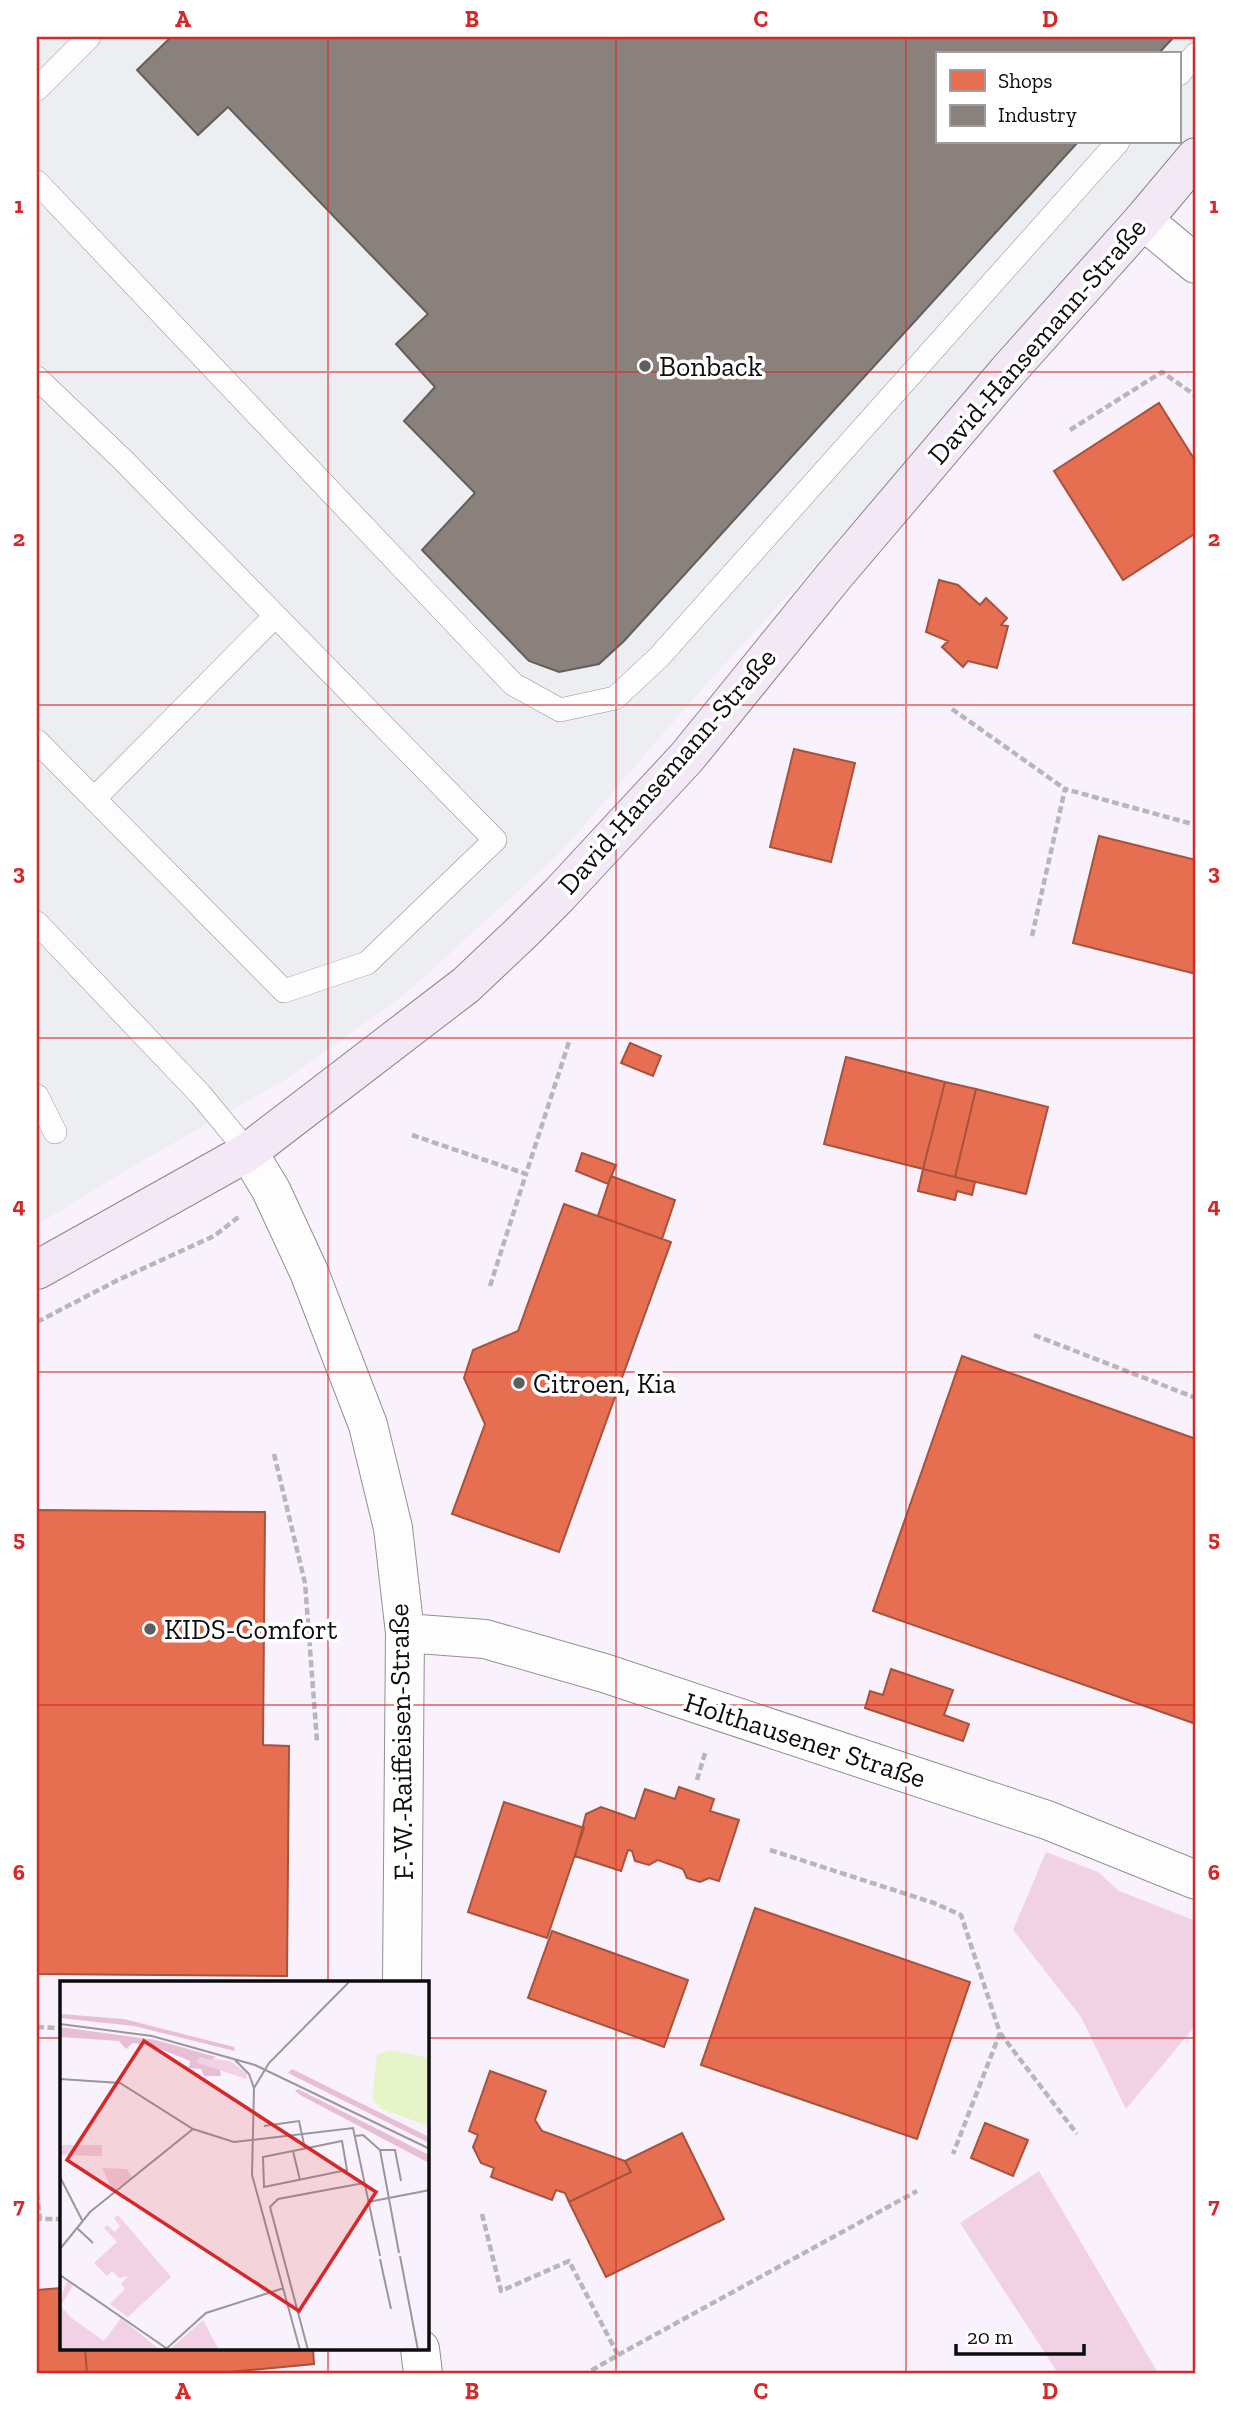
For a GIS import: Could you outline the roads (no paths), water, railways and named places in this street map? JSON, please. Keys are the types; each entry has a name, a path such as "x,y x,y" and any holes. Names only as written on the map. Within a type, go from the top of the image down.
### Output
{"street":[{"name":"David-Hansemann-Straße","path":"37,1270 248,1153 466,985 558,897 687,757 834,576 1196,156"},
{"path":"1143,220 1196,264"},
{"name":"F.-W.-Raiffeisen-Straße","path":"248,1153 271,1190 309,1272 368,1425 393,1528 405,1633 402,1981"},
{"name":"Holthausener Straße","path":"405,1633 485,1639 604,1673 1047,1820 1196,1880"},
{"path":"420,2350 423,2373"}],"lane":[{"path":"37,89 89,37"},
{"path":"1180,73 1196,54"},
{"path":"37,182 513,684 560,710 615,698 659,657 1116,144"},
{"path":"37,378 122,459 495,840 367,963 284,991 37,741"},
{"path":"94,799 275,616"},
{"path":"37,923 200,1094 248,1153"},
{"path":"37,1096 55,1132"}],"place":[{"name":"Bonback","path":"645,366"},
{"name":"Citroen, Kia","path":"519,1383"},
{"name":"KIDS-Comfort","path":"150,1629"}]}
